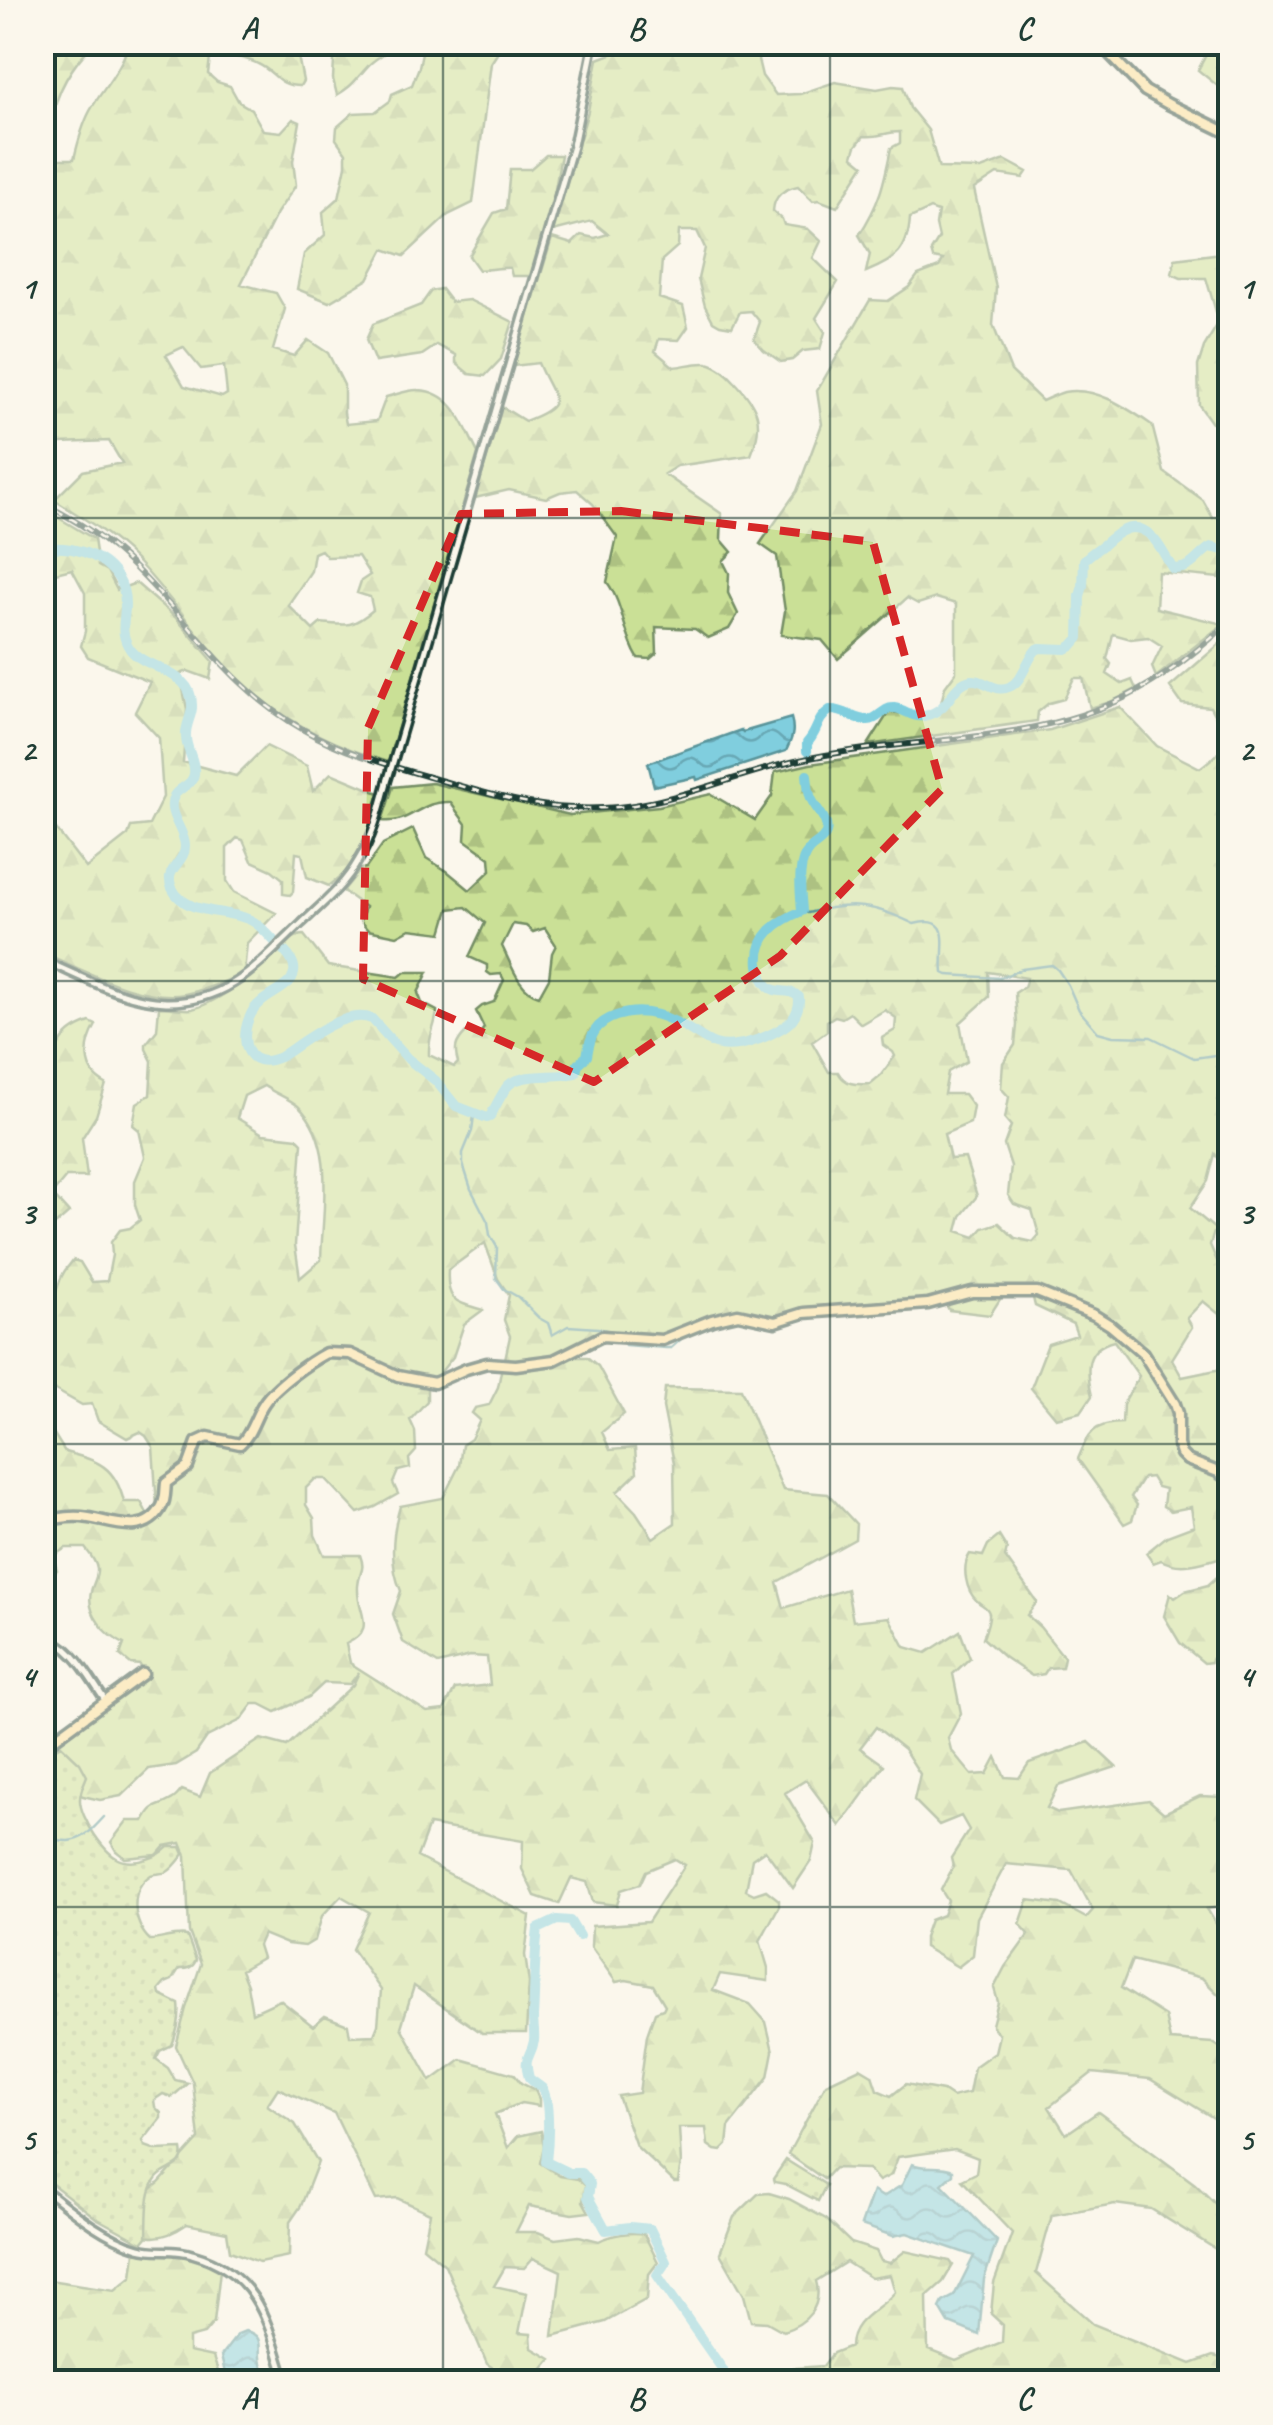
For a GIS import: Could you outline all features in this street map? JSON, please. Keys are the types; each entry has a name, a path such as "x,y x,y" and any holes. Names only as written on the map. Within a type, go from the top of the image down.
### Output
{"main road":[{"path":"1098,42 1145,91 1230,134"},
{"path":"42,1523 76,1517 123,1526 152,1518 163,1505 166,1482 188,1466 197,1442 208,1438 240,1444 271,1394 326,1353 350,1354 398,1376 434,1383 487,1363 516,1365 554,1360 602,1336 662,1340 726,1316 744,1314 776,1322 804,1313 928,1304 972,1292 1037,1292 1110,1325 1148,1358 1172,1396 1178,1413 1181,1454 1230,1481"},
{"path":"42,1748 143,1674"}],"street":[{"path":"42,960 126,995 166,1002 192,1000 218,992 250,974 337,889 357,864 372,832 573,146 594,42"},
{"path":"42,1636 71,1652 106,1702"},
{"path":"42,2187 92,2225 119,2239 143,2249 192,2253 237,2279 268,2320 286,2382"}],"highlighted area":[{"path":"621,511 873,542 942,789 780,956 594,1082 363,979 368,728 461,514"}],"green space":[{"path":"335,42 393,43 337,95 333,79"},
{"path":"1213,42 1230,43 1230,96 1198,70"},
{"path":"42,43 94,43 67,78 52,119 43,120"},
{"path":"114,43 268,43 298,56 303,81 300,86 286,84 247,59 210,58 208,74 230,86 263,130 281,132 293,119 300,122 293,161 296,185 277,213 241,284 276,293 285,309 273,350 294,356 308,340 328,353 344,385 346,424 377,421 386,397 415,390 431,392 456,412 478,453 388,762 320,736 258,696 225,665 126,550 54,500 83,471 122,463 109,441 60,443 42,454 43,172 52,169 60,159 74,159 87,117 125,54","holes":["183,347 201,369 224,366 227,394 222,397 184,386 166,355","321,550 327,557 358,556 370,575 361,581 357,593 370,597 373,610 355,622 321,623 313,630 288,605 311,571 314,553"]},
{"path":"424,43 504,43 491,63 473,203 448,215 404,256 384,249 368,279 329,302 297,289 304,254 325,235 323,212 339,198 346,153 336,139 337,127 353,113 375,112 390,101 392,94 412,85"},
{"path":"652,43 754,43 762,76 776,95 800,94 835,82 877,89 903,87 910,108 928,130 939,168 981,169 1005,160 1027,172 1023,178 997,174 974,189 996,288 993,325 1011,371 1042,401 1064,392 1088,392 1111,400 1152,425 1164,472 1203,500 1213,518 1222,516 1230,541 1219,578 1158,572 1156,608 1223,624 1156,677 1152,667 1162,646 1148,637 1131,639 1113,634 1107,674 1122,684 1132,680 1136,689 1111,702 1090,708 1083,678 1074,678 1064,699 1049,703 1038,712 1037,721 868,745 889,712 926,716 939,711 945,687 956,672 956,604 936,598 918,604 907,598 838,659 822,640 781,635 785,611 777,556 760,544 797,491 822,424 817,391 870,300 888,301 909,287 918,275 939,267 943,260 933,258 931,251 939,238 938,212 930,209 910,218 906,239 898,253 866,272 870,254 859,235 877,203 891,148 900,143 900,132 864,136 853,156 864,165 837,207 813,201 798,186 784,191 775,201 773,211 784,225 808,229 821,241 813,258 838,282 816,318 825,332 820,349 803,351 792,360 781,362 754,339 760,322 751,311 740,312 732,327 713,321 698,279 705,248 697,231 679,231 678,246 662,260 659,298 683,306 688,327 679,340 659,339 655,351 674,367 703,363 718,368 742,390 757,415 758,433 751,455 677,466 664,474 722,514 721,539 732,552 723,561 729,573 728,593 738,614 729,629 708,638 695,629 656,627 657,653 650,659 638,658 607,582 617,537 593,504 577,490 546,498 509,490 475,498 502,407 525,421 553,404 552,392 538,363 513,366 552,238 572,244 581,235 595,238 608,234 592,221 553,231 588,111 598,59 621,47 641,51"},
{"path":"546,155 561,155 532,276 512,276 510,268 479,270 469,256 494,213 506,209 510,169 530,169"},
{"path":"1230,252 1230,422 1214,426 1199,405 1198,366 1219,322 1206,278 1172,274 1175,259"},
{"path":"441,289 451,302 469,300 513,322 501,359 485,376 469,374 456,363 456,355 437,345 422,355 375,362 366,340 373,324 421,305 431,291"},
{"path":"42,508 94,539 98,566 107,571 117,590 136,583 175,617 213,661 210,679 188,671 180,674 187,709 183,762 236,776 266,746 307,766 313,791 331,773 379,793 364,842 349,870 329,886 307,877 302,854 296,853 293,892 283,894 283,879 252,861 243,840 237,838 227,848 227,881 234,892 276,913 247,943 244,973 215,985 185,994 150,993 112,983 43,953 43,822 53,825 86,868 128,835 131,827 149,825 163,797 159,738 135,712 150,682 88,657 81,646 85,593 72,569 43,576"},
{"path":"1230,635 1230,744 1210,707 1182,704 1170,687"},
{"path":"1120,707 1157,746 1200,768 1230,744 1230,1073 1217,1100 1230,1110 1230,1172 1215,1154 1208,1181 1190,1208 1215,1229 1210,1245 1230,1282 1230,1318 1225,1319 1203,1301 1187,1318 1192,1327 1172,1359 1182,1377 1230,1364 1230,1625 1211,1662 1204,1663 1180,1643 1164,1616 1170,1594 1175,1598 1208,1585 1226,1569 1223,1557 1176,1565 1161,1560 1153,1563 1146,1553 1167,1536 1194,1526 1191,1507 1171,1511 1163,1506 1165,1489 1157,1487 1151,1477 1143,1478 1131,1497 1137,1505 1132,1520 1124,1524 1078,1459 1092,1432 1104,1425 1122,1423 1123,1404 1139,1376 1114,1341 1104,1344 1090,1361 1092,1396 1081,1412 1056,1418 1031,1388 1048,1344 1077,1335 1073,1324 1035,1306 1031,1290 1007,1288 990,1315 949,1310 942,1297 921,1302 799,1310 766,1319 742,1311 719,1313 666,1335 649,1337 608,1331 592,1335 548,1359 523,1362 505,1359 510,1336 504,1320 509,1295 498,1279 485,1243 448,1270 451,1295 483,1310 464,1324 453,1357 435,1379 397,1372 351,1352 326,1352 310,1357 344,1355 398,1379 427,1386 427,1401 410,1420 416,1451 409,1459 410,1468 398,1471 393,1483 398,1494 358,1513 326,1479 315,1479 306,1488 306,1505 314,1518 315,1535 324,1555 360,1555 362,1560 358,1596 364,1626 346,1644 350,1663 427,1712 444,1710 455,1689 490,1685 487,1657 470,1656 438,1664 403,1642 393,1614 401,1591 393,1560 395,1527 400,1506 443,1498 459,1466 462,1445 471,1439 480,1420 472,1413 475,1408 489,1405 502,1366 587,1357 598,1366 624,1414 602,1432 610,1450 635,1448 637,1473 617,1492 653,1538 675,1523 674,1463 663,1407 665,1388 741,1389 783,1490 828,1494 856,1524 855,1539 777,1582 784,1608 847,1589 853,1621 889,1617 905,1647 926,1653 960,1631 970,1658 953,1674 961,1713 948,1738 951,1750 972,1775 987,1774 996,1757 1005,1777 1019,1778 1029,1763 1089,1742 1116,1767 1058,1786 1047,1808 1058,1813 1149,1800 1164,1813 1200,1796 1222,1797 1230,1807 1230,1905 1207,1909 1230,1947 1230,1996 1222,1998 1202,1978 1132,1960 1121,1988 1165,2016 1170,2040 1213,2043 1230,2054 1230,2128 1150,2079 1092,2073 1049,2107 1066,2134 1098,2112 1195,2184 1230,2218 1230,2258 1151,2209 1115,2204 1052,2215 1036,2273 1093,2324 1191,2364 1213,2356 1230,2360 1230,2382 784,2382 784,2369 823,2366 833,2353 851,2346 861,2322 895,2292 890,2275 871,2278 846,2262 816,2281 815,2306 799,2324 783,2331 767,2322 751,2321 744,2295 720,2253 734,2217 758,2194 769,2193 826,2219 851,2243 876,2251 881,2261 890,2263 905,2251 950,2261 953,2265 943,2282 927,2296 928,2350 956,2361 1002,2342 1003,2325 991,2314 994,2283 1012,2233 962,2180 976,2173 978,2158 955,2149 898,2157 891,2175 879,2181 868,2169 834,2168 824,2179 788,2154 826,2084 860,2068 872,2075 877,2090 891,2096 906,2084 943,2091 952,2097 969,2093 974,2067 995,2052 999,2035 992,2025 998,2002 994,1988 1029,1934 1020,1924 1028,1900 1060,1904 1086,1918 1093,1910 1071,1870 1006,1864 977,1918 973,1955 958,1967 924,1947 930,1920 943,1915 948,1901 941,1890 953,1867 951,1858 969,1830 961,1816 939,1825 914,1800 920,1774 904,1749 876,1727 860,1748 884,1765 840,1826 806,1780 785,1793 815,1843 811,1861 793,1888 765,1850 752,1859 746,1890 754,1894 766,1890 779,1900 760,1941 768,1981 720,1974 713,1990 750,2004 766,2022 773,2051 768,2077 729,2127 727,2145 721,2151 708,2145 706,2128 679,2128 678,2182 636,2146 618,2096 639,2093 647,2035 655,2012 665,2005 653,1985 616,1982 591,1947 592,1926 648,1922 685,1865 675,1859 646,1871 640,1884 621,1890 617,1905 593,1902 587,1882 571,1878 559,1904 535,1896 522,1869 523,1841 429,1825 417,1857 530,1916 525,1955 529,1983 526,2033 482,2033 414,1986 401,2027 431,2081 461,2059 514,2074 535,2090 539,2106 521,2103 495,2114 508,2148 518,2136 541,2131 544,2146 540,2163 586,2186 583,2201 589,2212 572,2214 529,2206 516,2232 599,2241 621,2234 644,2234 658,2262 649,2274 647,2299 605,2322 553,2336 561,2271 533,2258 524,2268 505,2267 494,2286 527,2293 519,2333 531,2334 532,2348 551,2359 532,2382 502,2382 498,2371 487,2364 445,2265 423,2247 430,2213 397,2198 376,2200 334,2113 278,2088 267,2105 295,2124 318,2162 301,2206 290,2222 289,2256 259,2262 230,2251 227,2232 187,2224 164,2236 145,2236 103,2218 159,2183 199,2139 193,2083 176,2046 201,1964 189,1932 186,1856 181,1843 165,1846 157,1855 125,1858 111,1842 127,1821 144,1821 153,1808 182,1790 200,1797 210,1773 261,1739 287,1746 353,1685 359,1672 350,1684 324,1683 309,1697 276,1712 253,1704 241,1720 207,1737 196,1753 176,1765 149,1769 121,1796 100,1800 72,1790 75,1769 50,1746 144,1674 140,1665 131,1664 120,1655 124,1644 94,1616 90,1600 97,1569 85,1548 66,1548 53,1556 57,1570 43,1584 43,1424 49,1426 65,1452 104,1467 116,1480 124,1502 141,1502 148,1515 157,1507 153,1447 146,1436 140,1432 127,1438 98,1421 92,1404 82,1405 43,1383 42,1309 54,1298 73,1260 80,1262 92,1282 107,1281 111,1242 120,1230 140,1220 135,1205 135,1181 145,1157 139,1130 133,1125 137,1103 150,1095 152,1061 146,1044 157,1030 159,1007 192,1009 211,1002 251,976 288,941 304,935 328,966 399,977 405,972 428,972 418,993 422,1003 437,1011 429,1055 454,1067 458,1063 456,1050 466,1032 478,1036 484,1028 476,1011 494,1002 504,980 501,974 491,975 487,965 469,957 485,923 466,907 449,909 442,933 410,929 397,936 368,930 360,921 365,907 343,891 383,844 413,829 426,858 470,890 491,870 490,858 465,840 466,824 450,802 439,802 401,819 382,821 393,787 432,783 570,815 659,806 711,794 755,820 772,796 775,772 1050,730","holes":["513,924 533,932 545,928 556,945 549,978 539,996 521,983 502,946","988,972 1027,978 1024,987 1015,993 1015,1045 1003,1063 1001,1088 1009,1097 1005,1119 1011,1126 1004,1145 1011,1166 1008,1195 1014,1204 1032,1210 1039,1235 1033,1242 1015,1238 999,1223 983,1228 975,1237 957,1231 961,1216 977,1196 965,1158 950,1159 944,1134 970,1123 973,1106 964,1094 944,1094 948,1072 967,1061 960,1023 989,997","885,1010 896,1018 895,1030 882,1038 883,1045 895,1056 870,1084 851,1083 838,1072 829,1072 812,1042 827,1031 827,1021 835,1016 842,1018 850,1013 861,1024","264,1086 298,1106 318,1139 324,1179 321,1260 300,1278 295,1245 302,1143 297,1138 263,1134 237,1118 244,1096","341,1896 369,1912 352,1949 381,1990 374,2035 350,2036 348,2025 325,2016 313,2026 280,2000 252,2013 241,1970 262,1958 258,1945 263,1934 287,1944 305,1946 315,1940 322,1916"]},
{"path":"90,1022 96,1025 89,1041 89,1066 106,1084 96,1116 82,1138 87,1177 66,1177 52,1194 69,1213 43,1238 43,1047 56,1050 70,1032"},
{"path":"999,1536 1007,1549 1005,1557 1037,1602 1027,1615 1064,1657 1062,1667 1048,1668 1044,1674 1032,1676 983,1638 989,1613 970,1591 966,1565 970,1554 983,1556"},
{"path":"61,1745 87,1776 81,1806 95,1835 109,1852 130,1862 148,1859 168,1847 181,1847 184,1854 170,1870 144,1881 136,1898 137,1917 150,1940 187,1936 196,1960 189,1968 179,1969 159,1990 160,1995 179,2004 179,2015 172,2045 160,2051 156,2059 175,2080 188,2083 172,2097 163,2094 154,2100 161,2118 143,2141 145,2146 156,2150 182,2149 182,2155 178,2164 153,2184 147,2237 142,2243 96,2218 43,2177 42,1756"},
{"path":"786,2160 826,2185 818,2201 774,2182"},
{"path":"170,2250 220,2270 214,2322 204,2334 189,2338 189,2352 213,2357 220,2377 226,2382 43,2382 42,2279 115,2290 132,2276 135,2253"}],"water":[{"path":"791,718 792,735 786,751 697,780 696,777 654,786 648,763 741,730"},
{"path":"912,2164 953,2170 942,2184 997,2241 984,2279 979,2335 949,2323 940,2308 954,2296 974,2256 907,2233 893,2236 861,2225 873,2191 883,2197 902,2185"},
{"path":"245,2331 257,2337 264,2370 274,2382 232,2382 225,2373 221,2356"}],"waterway":[{"path":"807,751 807,743 830,710 867,720 890,708 924,716 944,705 965,682 977,680 997,688 1009,687 1018,680 1036,650 1072,646 1079,638 1084,560 1120,532 1132,528 1145,531 1173,569 1190,565 1211,547 1230,552"},
{"path":"42,549 71,549 109,567 123,590 124,632 130,649 177,678 191,695 186,737 194,774 172,802 185,847 170,881 187,904 254,922 291,960 294,974 290,981 262,1001 247,1024 245,1043 252,1057 259,1060 280,1057 337,1022 372,1019 456,1106 487,1118 504,1091 519,1079 576,1073 578,1064 587,1056 595,1031 616,1016 637,1012 657,1015 710,1042 731,1046 775,1032 792,1019 799,997 773,989 765,982 759,965 761,945 770,930 802,911 802,863 809,850 825,836 827,828 810,795 807,775"},
{"path":"802,911 863,907 914,924 935,923 943,935 943,973 947,975 1000,978 1022,969 1052,965 1068,985 1079,1010 1098,1032 1151,1037 1194,1058 1230,1058"},
{"path":"474,1115 463,1164 497,1247 496,1278 504,1289 548,1323 552,1335 568,1326 598,1328 618,1333 625,1345 671,1348 688,1333"},
{"path":"748,1319 765,1326"},
{"path":"696,1331 726,1321"},
{"path":"42,1840 79,1838 104,1817"},
{"path":"579,1936 570,1921 557,1920 538,1929 534,2041 527,2065 529,2078 542,2088 547,2103 546,2162 569,2173 581,2173 590,2184 588,2197 606,2230 650,2229 666,2262 657,2275 723,2370 723,2382"}],"railway":[{"path":"42,503 114,549 234,676 304,730 353,753 404,770 504,798 555,807 633,805 800,760 1048,724 1126,697 1181,663 1230,622"}]}
